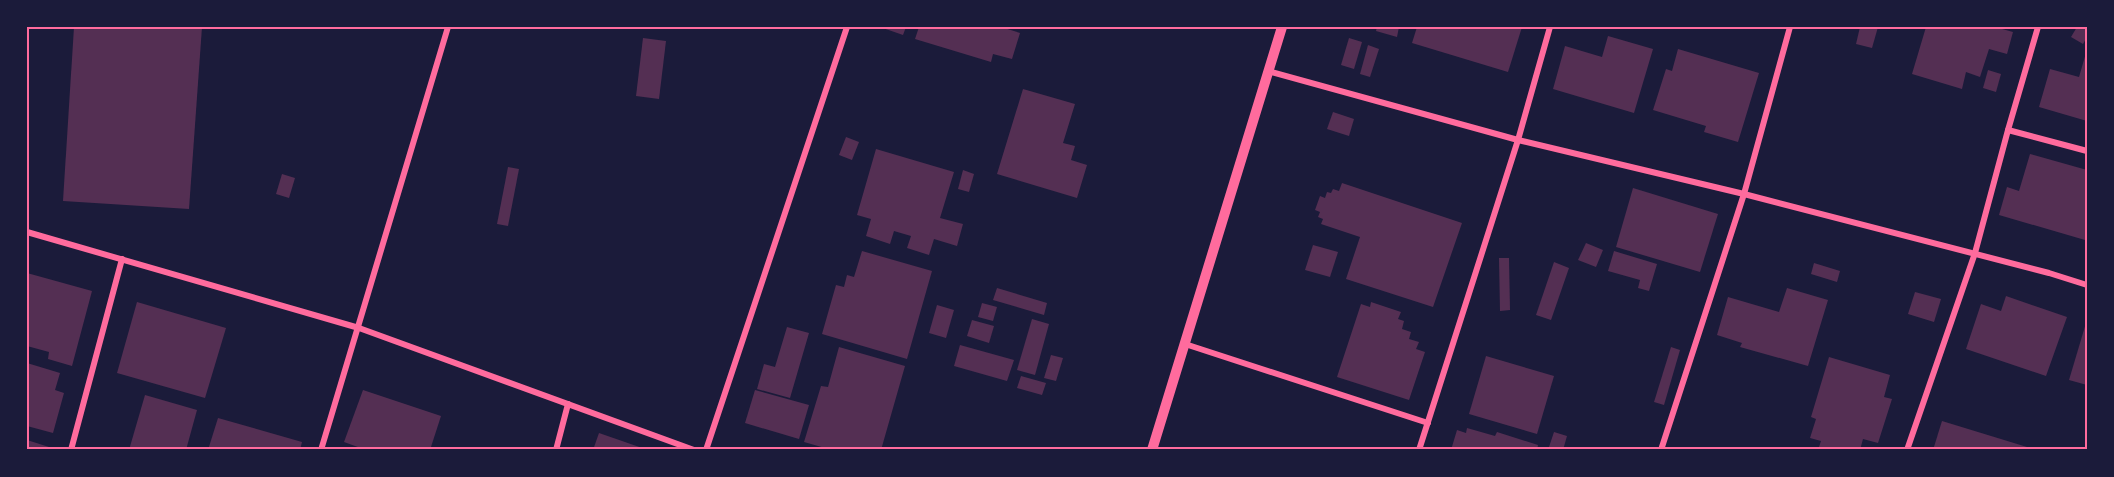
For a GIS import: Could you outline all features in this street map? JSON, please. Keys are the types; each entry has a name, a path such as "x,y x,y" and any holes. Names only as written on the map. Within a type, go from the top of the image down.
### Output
{"street":[{"path":"321,450 448,27"},
{"path":"706,450 848,27"},
{"path":"1152,450 1282,27"},
{"path":"1419,450 1518,140 1550,27"},
{"path":"1661,450 1744,194 1790,27"},
{"path":"1907,450 1975,253 2038,27"},
{"path":"1268,71 1518,140 1744,194 1975,253 2087,285"},
{"path":"2008,130 2087,151"},
{"path":"27,232 358,328 694,450"},
{"path":"71,450 122,259"},
{"path":"1185,344 1428,423"},
{"path":"556,450 568,404"}],"building":[{"path":"74,27 202,27 189,209 63,201"},
{"path":"880,27 906,27 903,35"},
{"path":"919,27 1001,27 1020,33 1012,59 993,54 991,62 915,39"},
{"path":"1377,27 1399,27 1397,37 1376,31"},
{"path":"1417,27 1522,27 1508,72 1412,43"},
{"path":"1860,27 1878,27 1872,48 1856,44"},
{"path":"1926,27 1995,27 2013,32 2007,54 1989,49 1980,77 1966,72 1962,89 1912,74"},
{"path":"2077,27 2087,27 2087,37 2083,44 2071,37"},
{"path":"1608,36 1653,49 1634,113 1553,89 1565,46 1602,57"},
{"path":"643,38 666,41 659,99 636,96"},
{"path":"1349,38 1362,42 1354,69 1341,65"},
{"path":"1368,45 1379,49 1370,77 1360,74"},
{"path":"1678,49 1759,73 1738,142 1704,132 1706,126 1653,110 1666,69 1672,71"},
{"path":"2086,53 2087,121 2039,107 2050,69 2079,77"},
{"path":"1988,70 2001,74 1996,92 1983,88"},
{"path":"1023,89 1075,104 1063,143 1075,146 1071,160 1087,165 1077,198 997,174"},
{"path":"1333,112 1354,119 1349,136 1327,129"},
{"path":"846,137 859,142 852,160 839,155"},
{"path":"876,149 954,172 940,218 963,224 957,246 934,239 929,255 907,248 911,236 894,231 890,244 866,236 871,219 857,215"},
{"path":"2030,154 2087,170 2085,240 1999,215 2007,187 2019,191"},
{"path":"508,167 519,169 508,226 497,224"},
{"path":"963,170 974,174 969,192 958,189"},
{"path":"282,174 295,178 289,198 276,194"},
{"path":"1342,183 1462,223 1433,307 1346,279 1360,237 1321,224 1323,219 1318,217 1320,212 1315,210 1320,196 1325,198 1327,192 1331,193 1333,189 1339,191"},
{"path":"1633,188 1718,214 1700,272 1616,247"},
{"path":"1586,243 1603,250 1596,267 1578,260"},
{"path":"1313,245 1338,252 1330,277 1305,270"},
{"path":"862,251 932,271 907,359 822,334 836,285 844,287 847,275 854,277"},
{"path":"1614,251 1657,264 1649,291 1638,288 1640,280 1608,271"},
{"path":"1499,258 1509,258 1510,310 1500,311"},
{"path":"1554,262 1569,268 1551,320 1536,315"},
{"path":"1814,263 1840,271 1837,282 1811,274"},
{"path":"27,273 92,291 72,366 48,359 49,352 27,346"},
{"path":"997,288 1047,303 1044,315 993,300"},
{"path":"1787,288 1828,300 1808,366 1740,347 1742,343 1717,335 1728,297 1779,312"},
{"path":"1915,292 1941,299 1934,322 1908,314"},
{"path":"2006,296 2067,317 2046,376 1966,349 1981,304 2001,311"},
{"path":"137,302 226,328 205,398 117,373"},
{"path":"1371,302 1401,312 1398,319 1404,321 1402,329 1411,332 1409,339 1419,342 1416,349 1425,352 1409,400 1337,377 1361,304 1370,307"},
{"path":"982,303 997,307 993,321 978,317"},
{"path":"937,305 954,310 946,338 929,333"},
{"path":"1032,319 1049,324 1035,375 1017,370"},
{"path":"972,320 994,326 989,343 967,336"},
{"path":"2087,324 2087,385 2069,380"},
{"path":"787,327 809,333 790,398 757,389 764,364 775,367"},
{"path":"960,345 1014,360 1007,381 954,366"},
{"path":"839,347 905,366 881,450 832,450 804,442 821,386 828,387"},
{"path":"1671,347 1680,350 1664,405 1654,402"},
{"path":"1051,355 1063,358 1056,381 1044,378"},
{"path":"1486,356 1554,376 1537,434 1469,414"},
{"path":"1829,357 1890,375 1884,397 1892,399 1878,443 1863,439 1860,450 1818,450 1821,441 1810,438 1816,419 1811,417"},
{"path":"27,363 60,373 55,390 64,393 53,433 27,426"},
{"path":"1021,376 1046,383 1042,395 1017,388"},
{"path":"363,390 441,416 430,450 366,450 344,442"},
{"path":"755,390 809,405 799,439 745,423"},
{"path":"145,395 197,410 186,450 129,450"},
{"path":"218,418 302,442 300,450 208,450"},
{"path":"1942,421 2027,447 2026,450 1933,450"},
{"path":"1467,428 1495,436 1497,432 1538,445 1537,450 1451,450 1457,430 1466,433"},
{"path":"1554,432 1567,436 1563,450 1548,450"},
{"path":"599,433 648,450 593,450"},
{"path":"27,440 49,447 48,450 27,450"}]}
